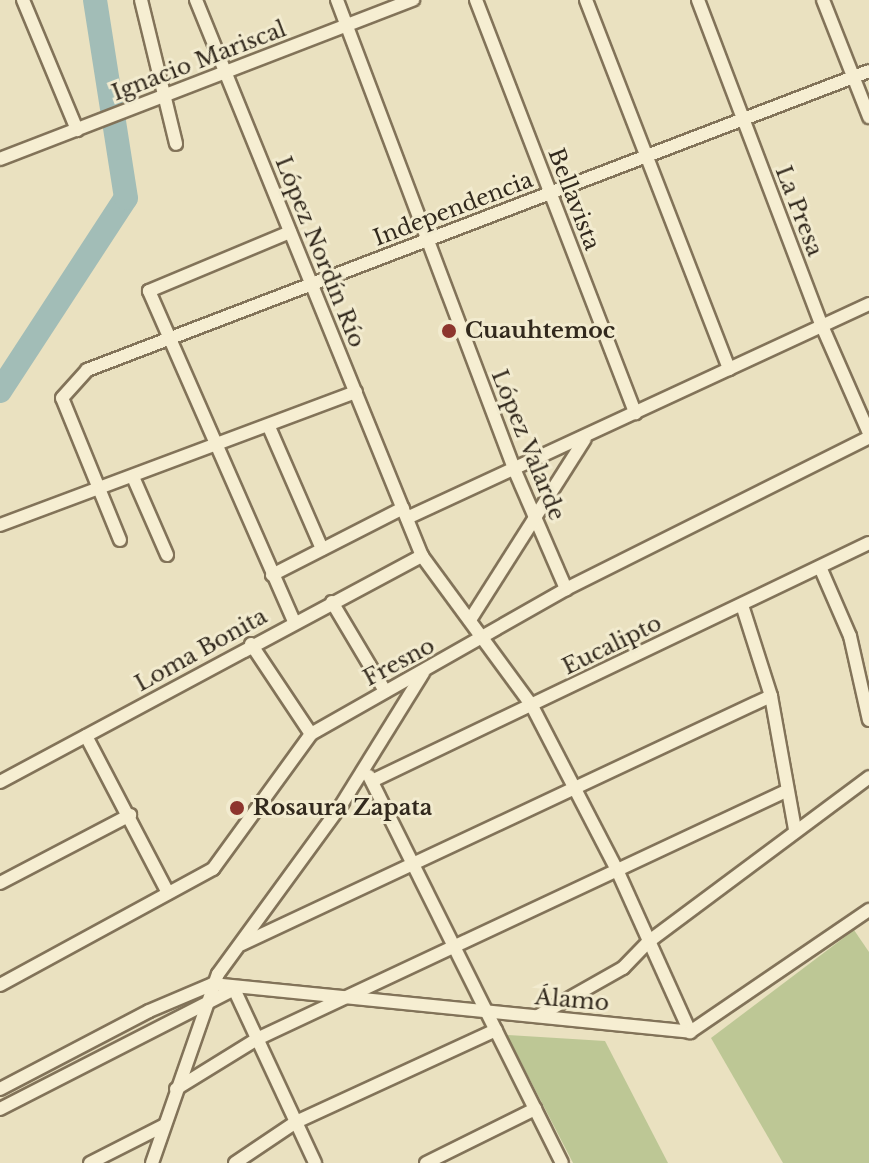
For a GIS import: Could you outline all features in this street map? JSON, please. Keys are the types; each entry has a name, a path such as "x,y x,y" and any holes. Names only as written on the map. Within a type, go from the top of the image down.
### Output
{"street":[{"path":"23,0 82,128"},
{"path":"141,0 157,99 176,144"},
{"name":"López Nordín Río","path":"196,0 422,556 532,706 617,870 690,1032"},
{"name":"López Valarde","path":"337,0 515,471 566,589"},
{"name":"Ignacio Mariscal","path":"0,159 413,0"},
{"name":"Bellavista","path":"476,0 635,413"},
{"path":"586,0 729,369"},
{"name":"La Presa","path":"698,0 822,326 869,435"},
{"path":"823,0 869,117"},
{"name":"Independencia","path":"100,489 62,398 87,370 869,71"},
{"path":"290,232 149,291 294,622"},
{"path":"272,575 322,549 405,513 515,471 869,304"},
{"path":"0,525 216,447 356,392"},
{"path":"269,427 322,549"},
{"name":"Fresno","path":"0,985 213,869 311,734 482,640 566,589 869,435"},
{"path":"470,620 536,521 585,439"},
{"path":"133,477 167,555"},
{"path":"100,489 120,540"},
{"name":"Eucalipto","path":"372,781 869,543"},
{"name":"Loma Bonita","path":"0,782 251,644 422,556"},
{"path":"820,567 850,636 869,720"},
{"path":"332,602 385,691"},
{"path":"742,605 771,696 795,829"},
{"path":"251,644 311,734"},
{"path":"152,1163 202,1007 213,984 364,765 424,671"},
{"path":"242,944 572,785 771,696"},
{"path":"86,736 130,815 168,893"},
{"path":"364,765 562,1163"},
{"path":"537,1016 623,968 648,942 795,829 869,777"},
{"path":"176,1089 257,1039 786,791"},
{"path":"0,883 130,815"},
{"path":"690,1032 869,910"},
{"path":"0,1089 149,1011 213,984"},
{"name":"Álamo","path":"213,984 234,989 690,1032"},
{"path":"0,1109 234,989 315,1163"},
{"path":"235,1163 296,1122 496,1030"},
{"path":"426,1163 535,1109"},
{"path":"90,1163 163,1126"}],"green space":[{"path":"854,930 869,952 869,1163 783,1163 711,1038"},
{"path":"507,1035 605,1041 668,1163 573,1163"}],"waterway":[{"path":"0,391 126,198 95,0"}],"place":[{"name":"Cuauhtemoc","path":"449,331"},
{"name":"Rosaura Zapata","path":"237,808"}]}
